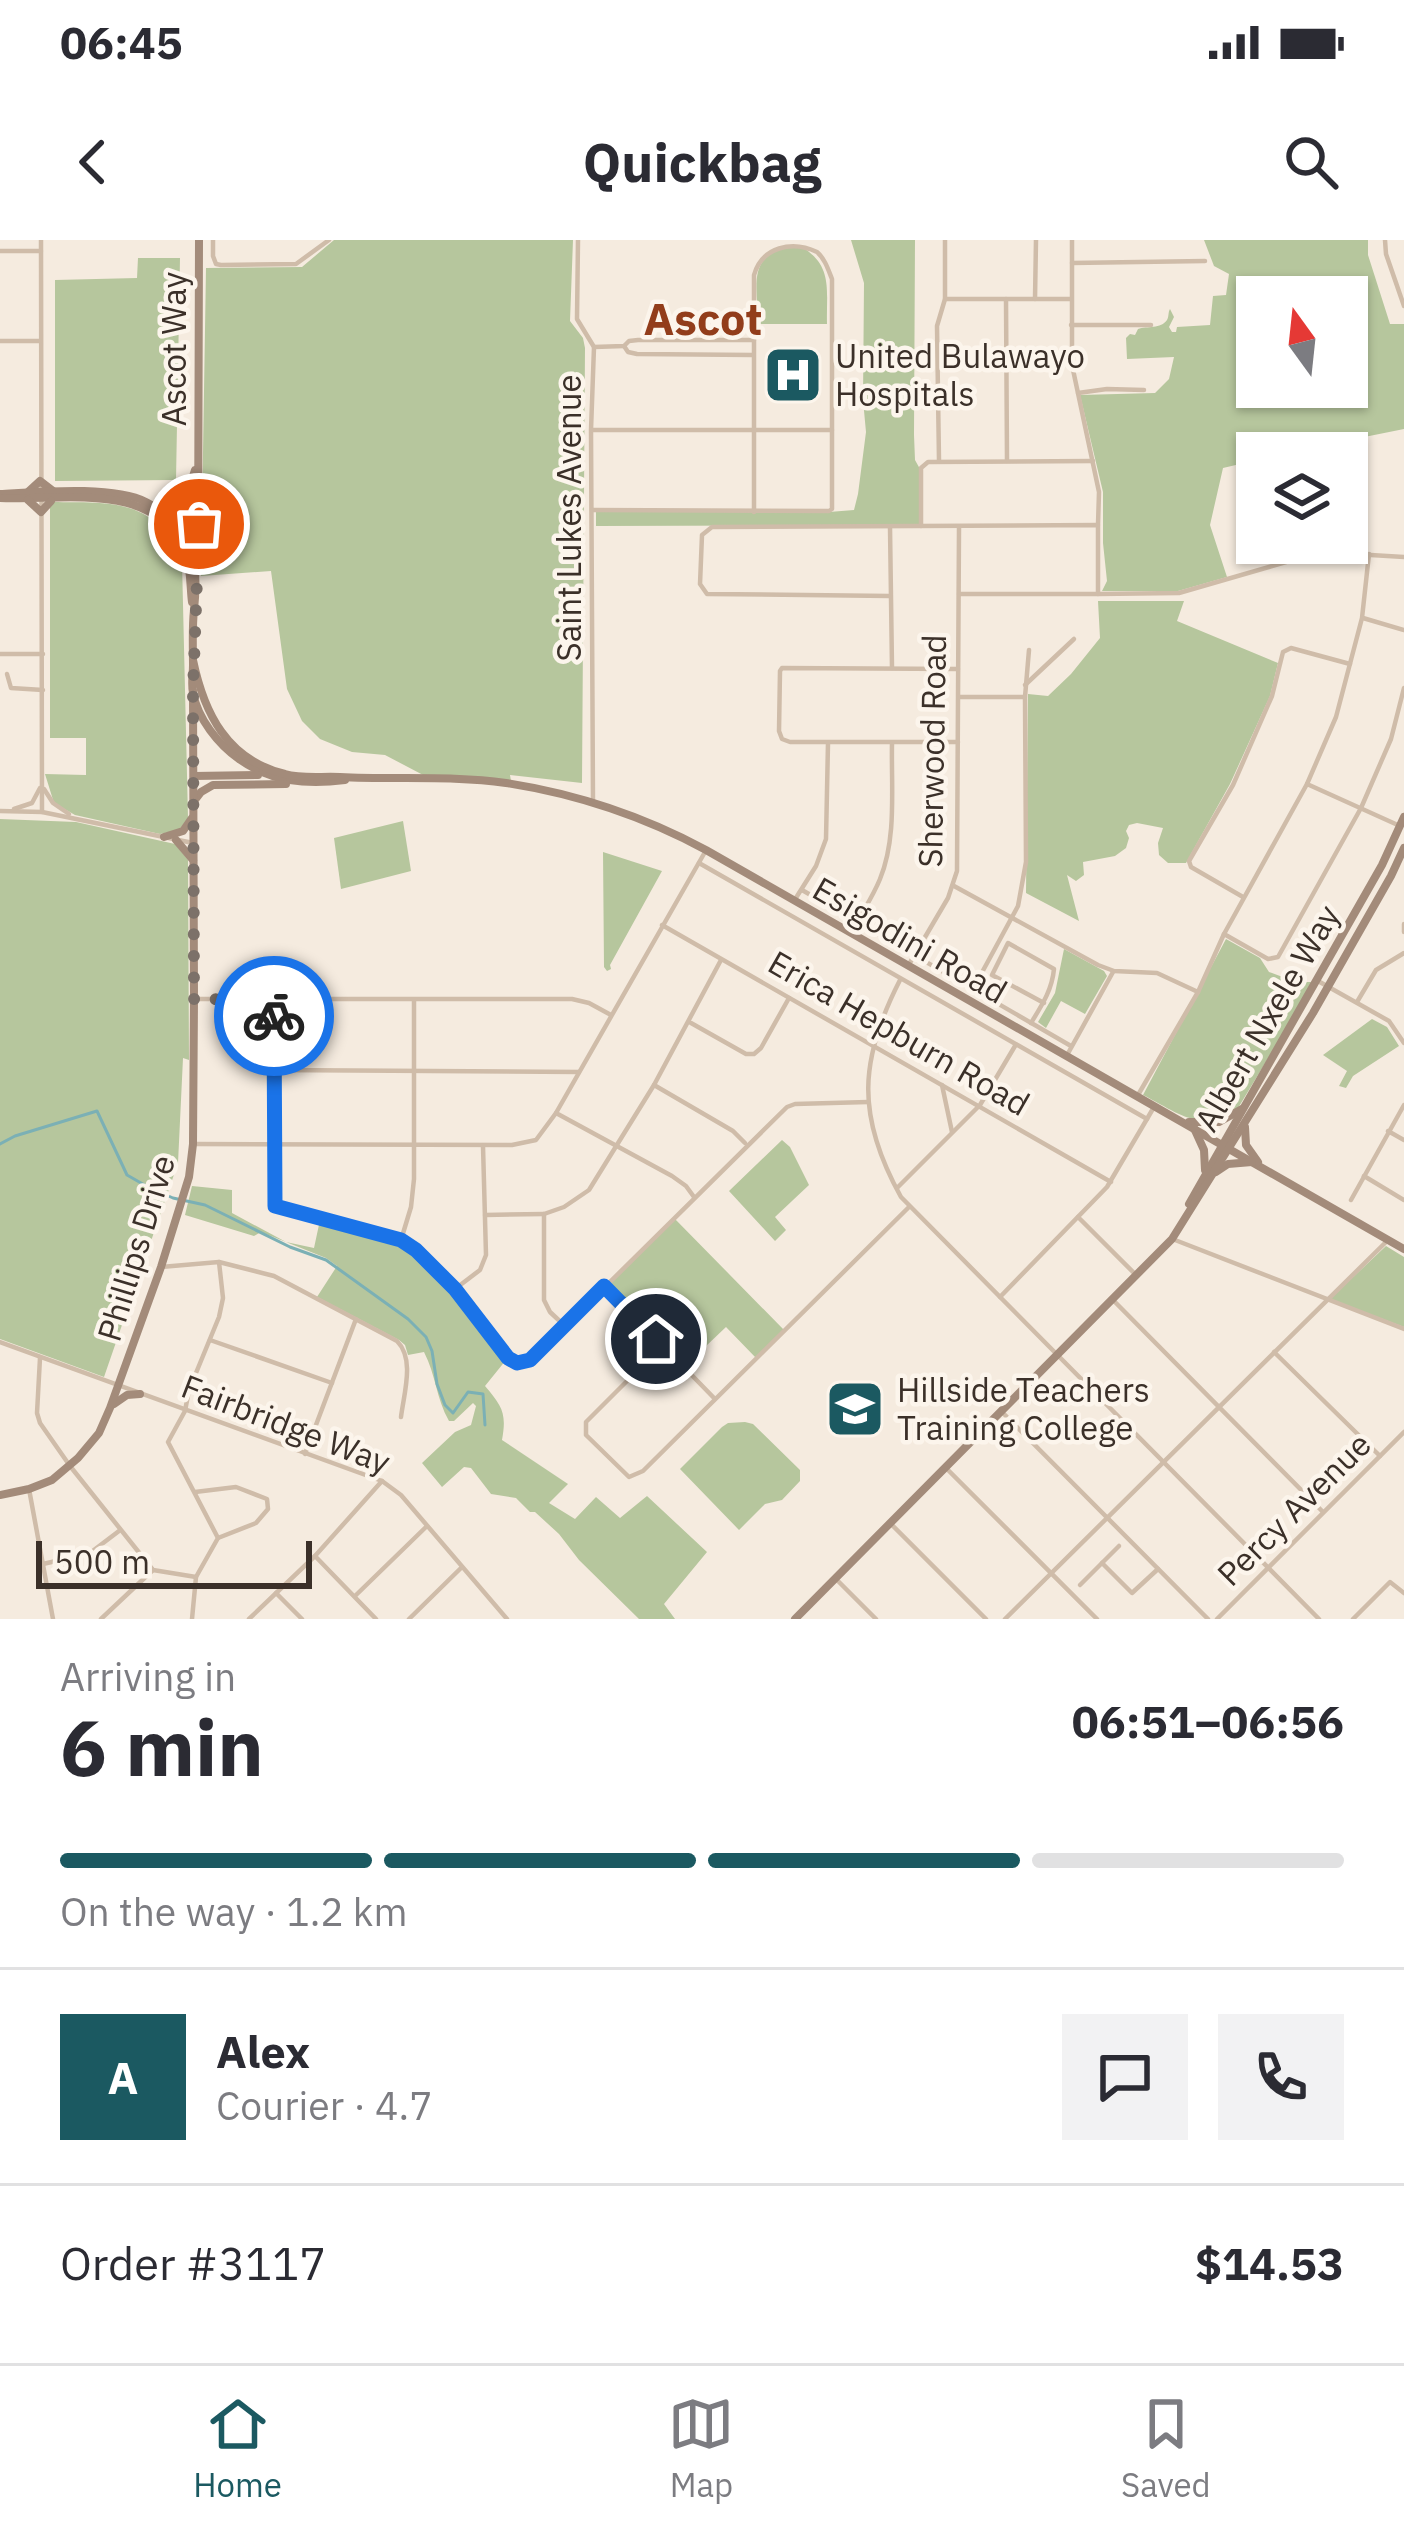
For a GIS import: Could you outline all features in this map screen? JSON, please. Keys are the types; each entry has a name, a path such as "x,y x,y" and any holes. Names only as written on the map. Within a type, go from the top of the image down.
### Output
{"main road":[{"name":"Ascot Way","path":"197,572 193,492 198,459 199,240"},
{"path":"27,496 40,481 54,496"},
{"path":"148,507 170,505 193,492"},
{"path":"0,496 120,493 178,525 190,517 193,492"},
{"path":"27,496 41,512 54,496"},
{"path":"148,507 173,532 188,560"},
{"name":"Esigodini Road","path":"178,525 187,549 194,609"},
{"name":"Esigodini Road","path":"178,525 192,549 197,572 193,691 204,721 222,745 267,775 324,783 358,778"},
{"name":"Esigodini Road","path":"193,660 207,711 224,737 247,757 284,774 488,781 535,788 655,825 1404,1249"},
{"name":"Phillips Drive","path":"0,1495 45,1484 89,1447 110,1408 186,1190 193,1144 193,691"},
{"path":"194,776 284,774"},
{"path":"193,804 213,785 324,783"},
{"path":"164,837 183,831 193,817"},
{"name":"Albert Nxele Way","path":"795,1619 1170,1239 1226,1146 1402,822"},
{"path":"176,840 193,862"},
{"name":"Albert Nxele Way","path":"1226,1146 1328,986 1404,848"},
{"path":"1181,1122 1220,1122 1248,1103"},
{"path":"1246,1120 1246,1145 1257,1164"},
{"path":"1194,1129 1208,1176 1228,1164 1257,1164"},
{"path":"110,1408 123,1397 140,1394"}],"street":[{"path":"41,240 42,812"},
{"path":"213,240 213,259 221,265 296,263 329,240"},
{"name":"Saint Lukes Avenue","path":"578,240 577,320 594,347 592,802"},
{"path":"592,510 754,512 831,510 832,279 822,256 792,240 770,250 754,275 754,512"},
{"path":"939,462 937,326 945,299 945,240"},
{"path":"1035,298 1036,240"},
{"path":"1072,240 1072,365 1099,492 1099,594"},
{"path":"1385,240 1404,306"},
{"path":"0,251 41,251"},
{"path":"1072,263 1205,261"},
{"path":"1006,298 1006,461"},
{"path":"945,299 1071,298"},
{"path":"1071,325 1151,325"},
{"path":"594,347 624,346 638,340 754,340"},
{"path":"0,341 40,341"},
{"path":"624,346 637,354 754,355"},
{"path":"1078,393 1144,390"},
{"path":"591,430 832,430"},
{"path":"921,526 921,469 928,462 1093,461"},
{"path":"890,596 710,595 700,584 702,535 712,527 1098,525"},
{"name":"Sherwood Road","path":"908,966 954,885 958,855 959,526"},
{"path":"890,527 892,668"},
{"path":"959,595 1179,593 1314,553 1404,557"},
{"path":"1137,1097 1307,784 1336,717 1362,618 1370,554"},
{"path":"1362,618 1404,630"},
{"path":"1025,685 1073,639"},
{"path":"1244,898 1189,861 1233,785 1272,696 1283,652 1291,648 1350,664"},
{"path":"973,989 1022,897 1029,650"},
{"path":"0,654 43,654"},
{"path":"958,669 782,668 778,731 785,741 958,742"},
{"path":"7,674 11,688 43,690"},
{"path":"1224,934 1268,959 1278,957 1361,808 1391,739 1404,688"},
{"path":"958,697 1025,697"},
{"path":"794,901 826,839 828,742"},
{"path":"857,922 885,864 892,743"},
{"path":"9,811 32,803 41,784"},
{"path":"41,784 53,803 76,818"},
{"path":"1307,784 1402,822"},
{"path":"0,811 42,812 193,843"},
{"path":"193,1144 483,1146 533,1142 556,1113 706,850"},
{"path":"699,863 1147,1119"},
{"path":"954,885 1098,965 1152,972 1198,992"},
{"path":"802,890 1071,1046"},
{"name":"Erica Hepburn Road","path":"662,926 1111,1182"},
{"path":"1031,1023 1052,989 1054,969 1008,943 992,975 1043,1003"},
{"path":"1357,1001 1376,970 1404,953"},
{"path":"485,1215 544,1214 590,1190 722,959"},
{"path":"1066,1057 1114,970"},
{"path":"900,980 872,1047 868,1102 884,1162 909,1207 1318,1619"},
{"path":"1317,980 1391,1023 1403,1039"},
{"path":"689,1022 754,1054 789,998"},
{"path":"194,999 572,999 611,1015"},
{"path":"274,1000 275,1206 401,1240 455,1289 508,1358 517,1363 530,1360 566,1326 788,1106 868,1102"},
{"path":"401,1240 413,1195 414,1001"},
{"path":"897,1188 980,1106 1016,1045"},
{"path":"274,1070 579,1072"},
{"path":"654,1085 747,1144"},
{"path":"942,1085 952,1133"},
{"path":"1351,1200 1404,1105"},
{"path":"999,1297 1111,1182 1154,1107"},
{"path":"556,1113 671,1176 694,1197"},
{"path":"1388,1132 1404,1140"},
{"path":"455,1289 484,1260 483,1146"},
{"path":"1364,1176 1404,1200"},
{"path":"662,1346 584,1427 586,1435 626,1477 643,1471 909,1207"},
{"path":"544,1214 545,1304 566,1326"},
{"path":"1078,1217 1137,1276"},
{"path":"1170,1239 1404,1329"},
{"path":"1005,1619 1388,1240"},
{"path":"161,1267 219,1262 274,1276 398,1341 407,1351 401,1417"},
{"path":"218,1538 168,1442 185,1412 223,1298 219,1262"},
{"path":"604,1286 716,1399"},
{"path":"1113,1300 1323,1512"},
{"path":"305,1454 356,1319"},
{"path":"210,1340 332,1383"},
{"name":"Fairbridge Way","path":"0,1342 382,1481 401,1495 502,1617"},
{"path":"1274,1352 1380,1456"},
{"path":"40,1357 38,1418 70,1466 153,1570 196,1577"},
{"path":"1001,1411 1208,1619"},
{"name":"Percy Avenue","path":"1217,1619 1404,1432"},
{"path":"945,1467 1097,1619"},
{"path":"249,1619 382,1481"},
{"path":"32,1503 45,1484"},
{"path":"192,1619 196,1577 218,1538 256,1523 268,1509 267,1499 236,1486 193,1493"},
{"path":"29,1489 53,1619"},
{"path":"890,1523 986,1619"},
{"path":"355,1596 427,1526"},
{"path":"44,1564 90,1552 119,1530"},
{"path":"1080,1585 1118,1546"},
{"path":"314,1556 376,1619"},
{"path":"1102,1563 1132,1593 1158,1569"},
{"path":"409,1619 462,1567"},
{"path":"101,1619 153,1570"},
{"path":"835,1579 876,1619"},
{"path":"1353,1619 1390,1582 1404,1593"},
{"path":"276,1592 302,1619"}],"green space":[{"path":"334,240 573,240 570,321 585,348 582,783 510,775 511,781 425,776 385,755 352,752 320,739 302,721 287,689 271,571 201,576 206,268 302,267"},
{"path":"851,240 915,240 914,435 920,469 919,525 596,526 596,512 854,510 866,432 864,283"},
{"path":"1204,240 1368,240 1368,255 1390,324 1404,324 1404,429 1368,436 1368,432 1236,432 1236,465 1223,468 1210,525 1227,577 1178,591 1102,591 1107,581 1103,492 1080,395 1155,393 1169,379 1174,357 1127,359 1126,338 1138,329 1164,323 1170,309 1172,332 1177,327 1210,325 1213,296 1226,295 1229,274 1214,266"},
{"path":"800,246 823,270 827,324 758,324 758,270 771,254"},
{"path":"138,258 180,258 176,480 55,481 55,280 137,278"},
{"path":"53,502 112,504 139,512 162,529 182,562 188,818 179,830 160,834 75,815 54,803 45,774 86,775 86,738 50,738"},
{"path":"1098,601 1184,601 1177,621 1278,663 1270,696 1230,784 1186,863 1168,863 1159,855 1163,828 1129,825 1126,848 1115,856 1083,862 1084,875 1076,881 1067,875 1079,921 1026,893 1028,694 1048,696 1100,638"},
{"path":"0,819 76,822 175,844 188,860 189,1060 183,1058 178,1163 104,1377 0,1339"},
{"path":"403,821 411,871 341,889 334,838"},
{"path":"603,852 662,871 607,971 604,967"},
{"path":"1226,939 1260,958 1269,972 1296,982 1314,982 1238,1108 1200,1120 1143,1095"},
{"path":"1064,949 1107,976 1085,1014 1061,1001 1046,1028 1038,1022 1055,993"},
{"path":"1372,1019 1387,1027 1399,1046 1353,1076 1346,1088 1339,1086 1347,1071 1323,1055"},
{"path":"782,1140 809,1185 775,1217 786,1230 775,1241 729,1191"},
{"path":"192,1186 232,1190 232,1213 286,1242 261,1232 254,1236 185,1215"},
{"path":"675,1219 784,1330 756,1358 726,1327 684,1367 610,1290 611,1283"},
{"path":"320,1220 395,1240 419,1255 460,1297 506,1360 485,1386 502,1410 502,1440 568,1484 549,1503 575,1519 596,1497 620,1518 647,1496 707,1552 664,1604 675,1619 639,1619 535,1512 516,1498 491,1494 471,1468 464,1467 442,1487 422,1463 455,1432 471,1425 476,1406 473,1403 449,1421 424,1352 408,1355 399,1340 317,1297 337,1266 286,1242 314,1248"},
{"path":"1386,1246 1404,1257 1404,1327 1331,1298"},
{"path":"753,1424 800,1470 800,1481 782,1500 765,1504 739,1530 680,1469 722,1427"}],"waterway":[{"path":"0,1144 97,1111 127,1175 326,1260 408,1319 426,1337 445,1405 453,1413 468,1392 483,1394 485,1425"}],"way so far":[{"path":"199,524 193,691 194,999 274,1000 274,1016"}],"place":[{"name":"United Bulawayo Hospitals","path":"793,375"},
{"name":"Hillside Teachers Training College","path":"855,1409"}],"district":[{"name":"Ascot","path":"703,319"}],"route":[{"path":"274,1016 275,1206 401,1240 436,1268 508,1358 517,1363 530,1360 604,1286 656,1339"}]}
